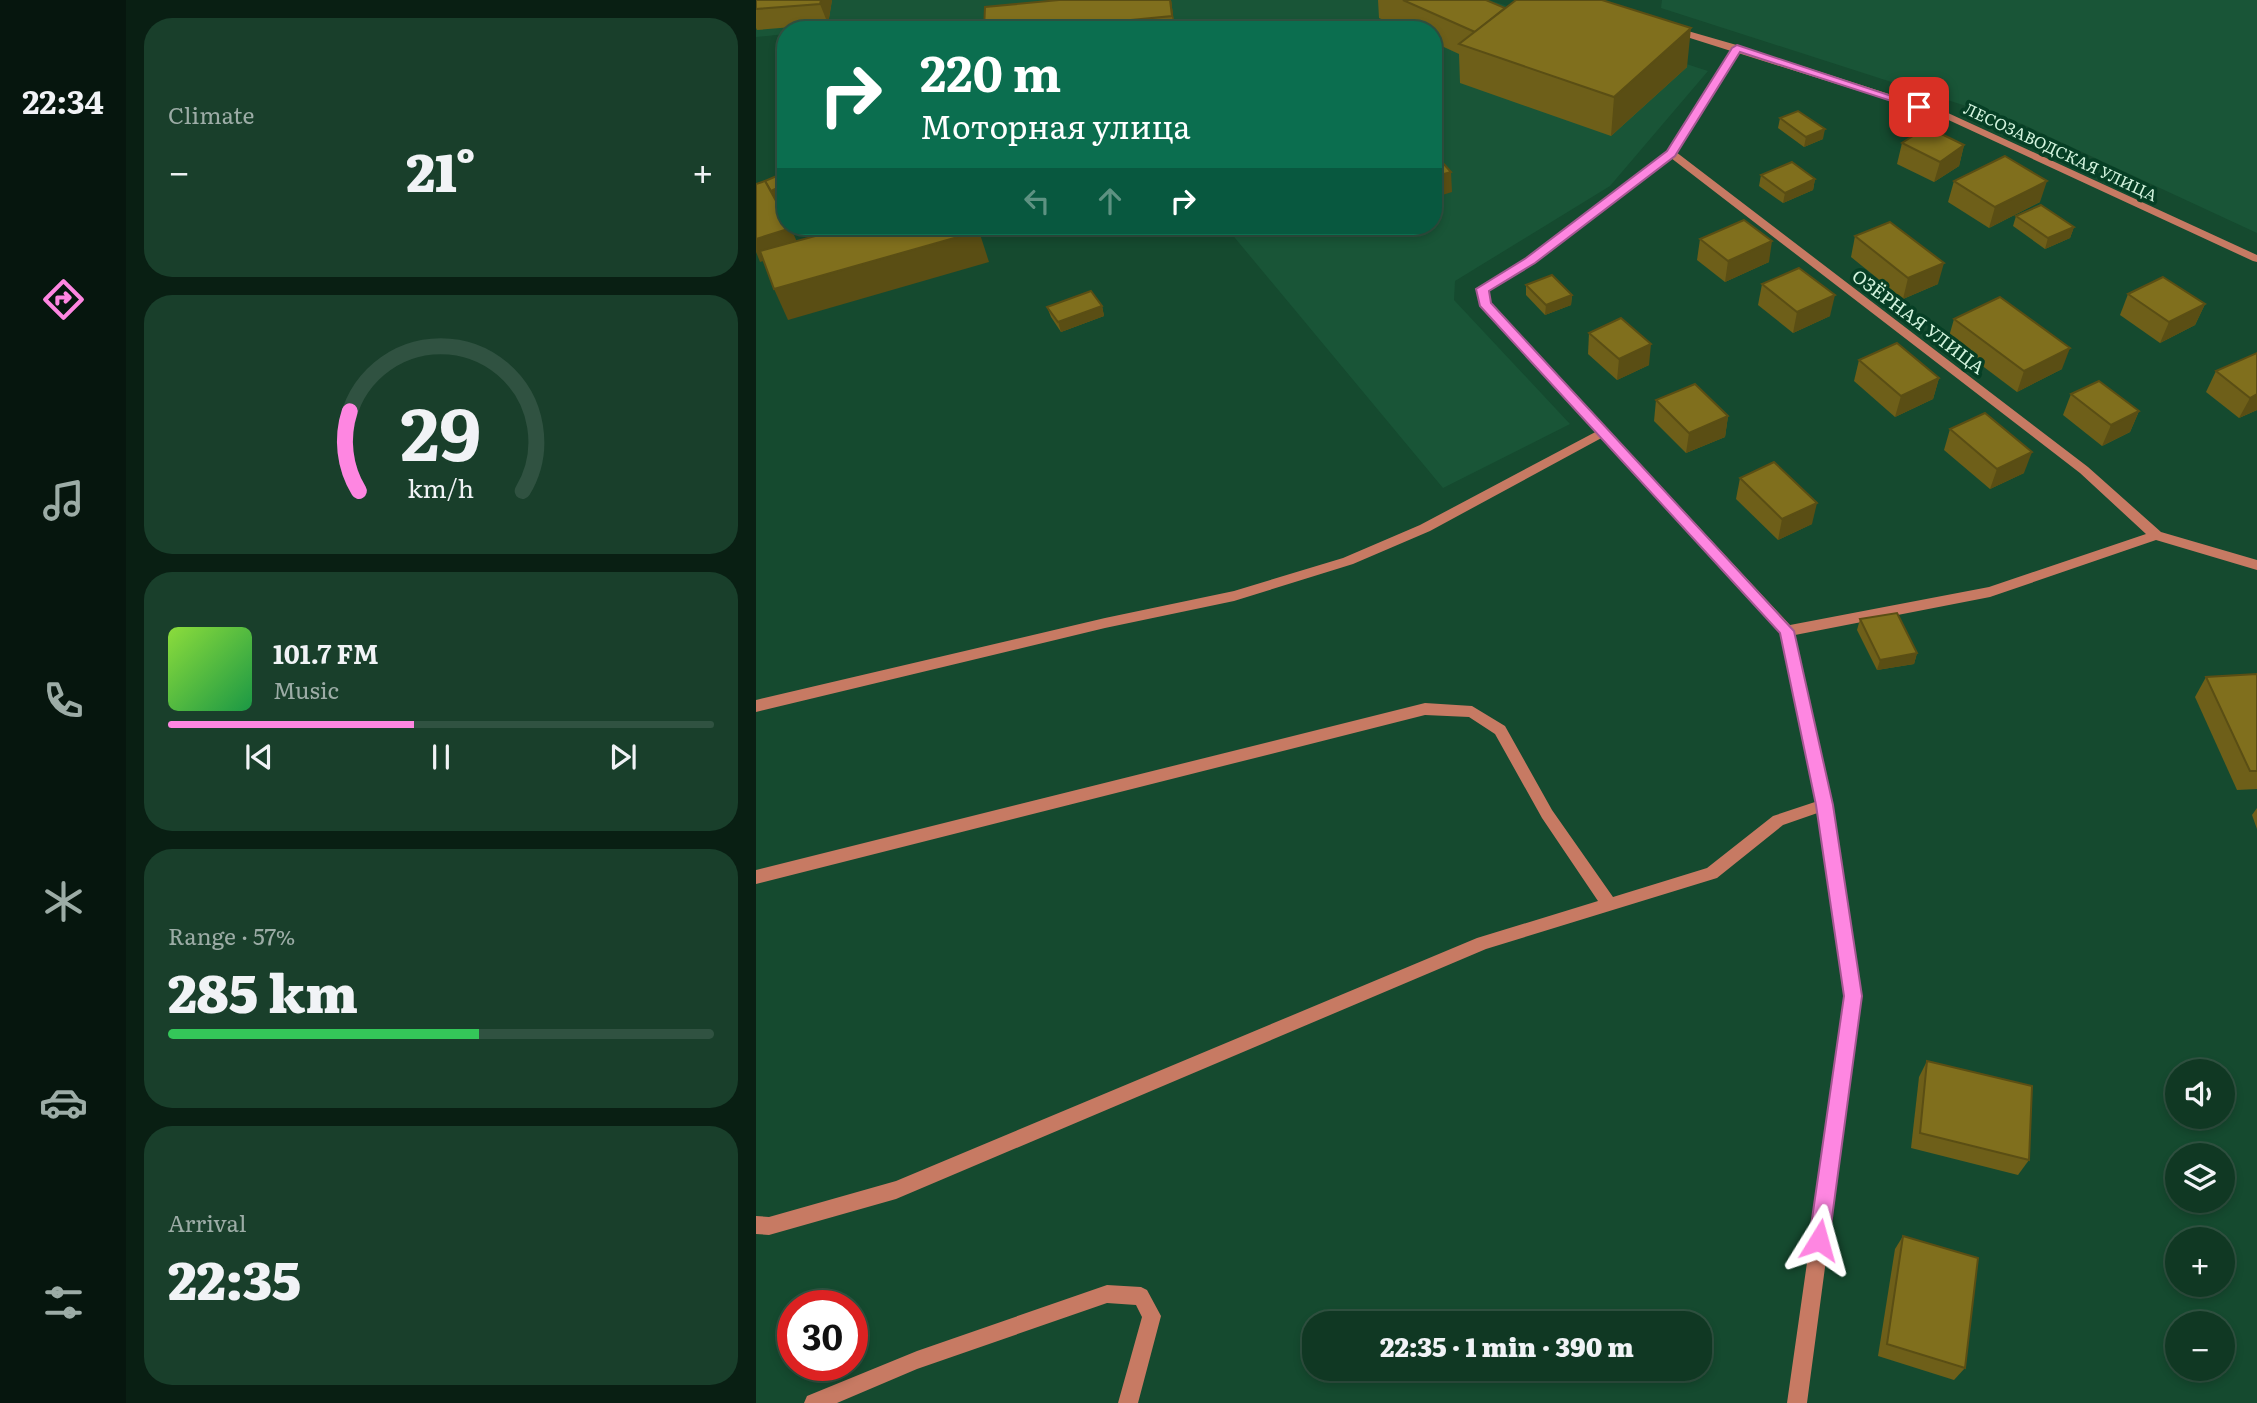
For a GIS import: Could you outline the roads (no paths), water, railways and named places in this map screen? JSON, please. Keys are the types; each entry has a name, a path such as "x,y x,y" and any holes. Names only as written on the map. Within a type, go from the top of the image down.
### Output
{"street":[{"name":"ЛЕСОЗАВОДСКАЯ УЛИЦА","path":"1658,26 1737,48 1945,115 2257,259"},
{"path":"1737,48 1671,153 1531,260 1483,289 1485,304 1787,631 1824,805 1853,996 1797,1403"},
{"name":"ОЗЁРНАЯ УЛИЦА","path":"1671,153 2084,470 2156,535 2257,565"},
{"path":"756,706 1105,623 1234,596 1348,561 1424,528 1603,432"},
{"path":"1787,631 1990,592 2156,535"},
{"path":"756,877 1425,709 1472,712 1500,730 1547,814 1609,904"},
{"path":"756,1225 769,1226 896,1189 1483,943 1712,873 1778,820 1824,805"},
{"path":"814,1403 918,1360 1107,1294 1141,1296 1152,1316 1128,1403"}]}
